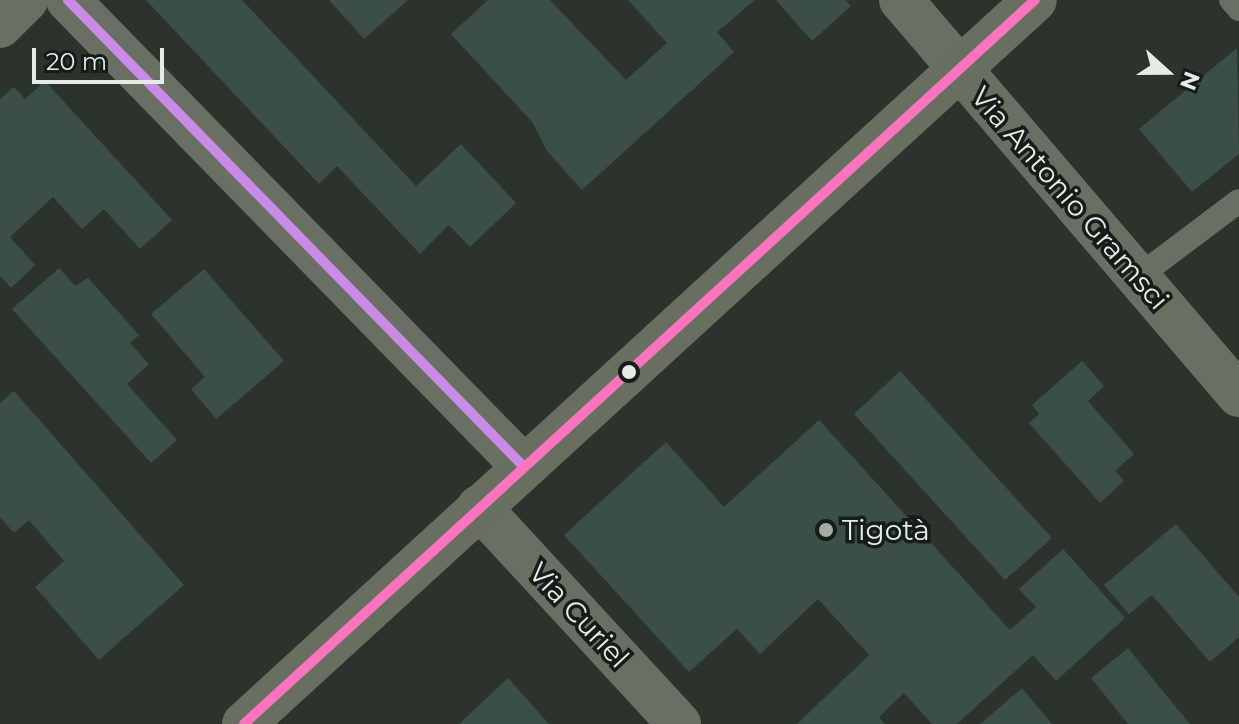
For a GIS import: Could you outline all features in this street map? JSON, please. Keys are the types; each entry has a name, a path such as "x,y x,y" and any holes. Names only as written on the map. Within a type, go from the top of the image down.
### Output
{"main road":[{"path":"244,724 1035,0"}],"street":[{"path":"0,26 26,0"},
{"path":"68,0 523,466"},
{"name":"Via Antonio Gramsci","path":"901,0 1239,395"},
{"name":"Via Curiel","path":"479,507 679,724"}],"lane":[{"path":"1231,0 1239,9"},
{"path":"1138,277 1239,201"}],"building":[{"path":"146,0 242,0 416,186 461,144 516,203 470,247 449,225 420,254 337,166 319,184"},
{"path":"329,0 408,0 364,39"},
{"path":"488,0 550,0 626,80 667,43 628,0 755,0 717,32 734,52 582,190 547,151 533,123 451,34"},
{"path":"776,0 846,0 851,6 812,41"},
{"path":"1237,48 1239,154 1192,192 1139,129"},
{"path":"45,81 172,220 140,249 104,209 82,229 53,197 10,237 35,265 11,288 0,276 0,99 14,87 25,99"},
{"path":"59,268 75,286 88,278 139,335 130,343 149,364 127,384 177,440 151,463 12,309"},
{"path":"204,269 284,361 216,419 191,389 205,377 151,314"},
{"path":"1082,361 1104,386 1088,401 1134,454 1115,471 1124,481 1100,503 1029,423 1039,414 1032,405"},
{"path":"900,371 1052,538 1005,580 854,414"},
{"path":"14,391 184,585 99,660 35,587 64,561 29,520 14,533 0,517 0,403"},
{"path":"819,420 1010,630 1036,607 1019,589 1063,549 1125,618 1056,681 1033,655 957,724 932,724 904,693 879,717 885,724 797,724 869,655 818,599 760,654 737,629 689,672 564,535 666,442 724,507"},
{"path":"1176,524 1239,597 1239,637 1210,662 1152,595 1129,614 1104,585"},
{"path":"1128,648 1190,724 1128,724 1091,678"},
{"path":"508,678 549,724 459,724"},
{"path":"1022,688 1052,724 980,724"}],"transit line":[{"path":"68,0 523,466"},
{"path":"244,724 1035,0"}],"place":[{"name":"Tigotà","path":"826,530"}]}
